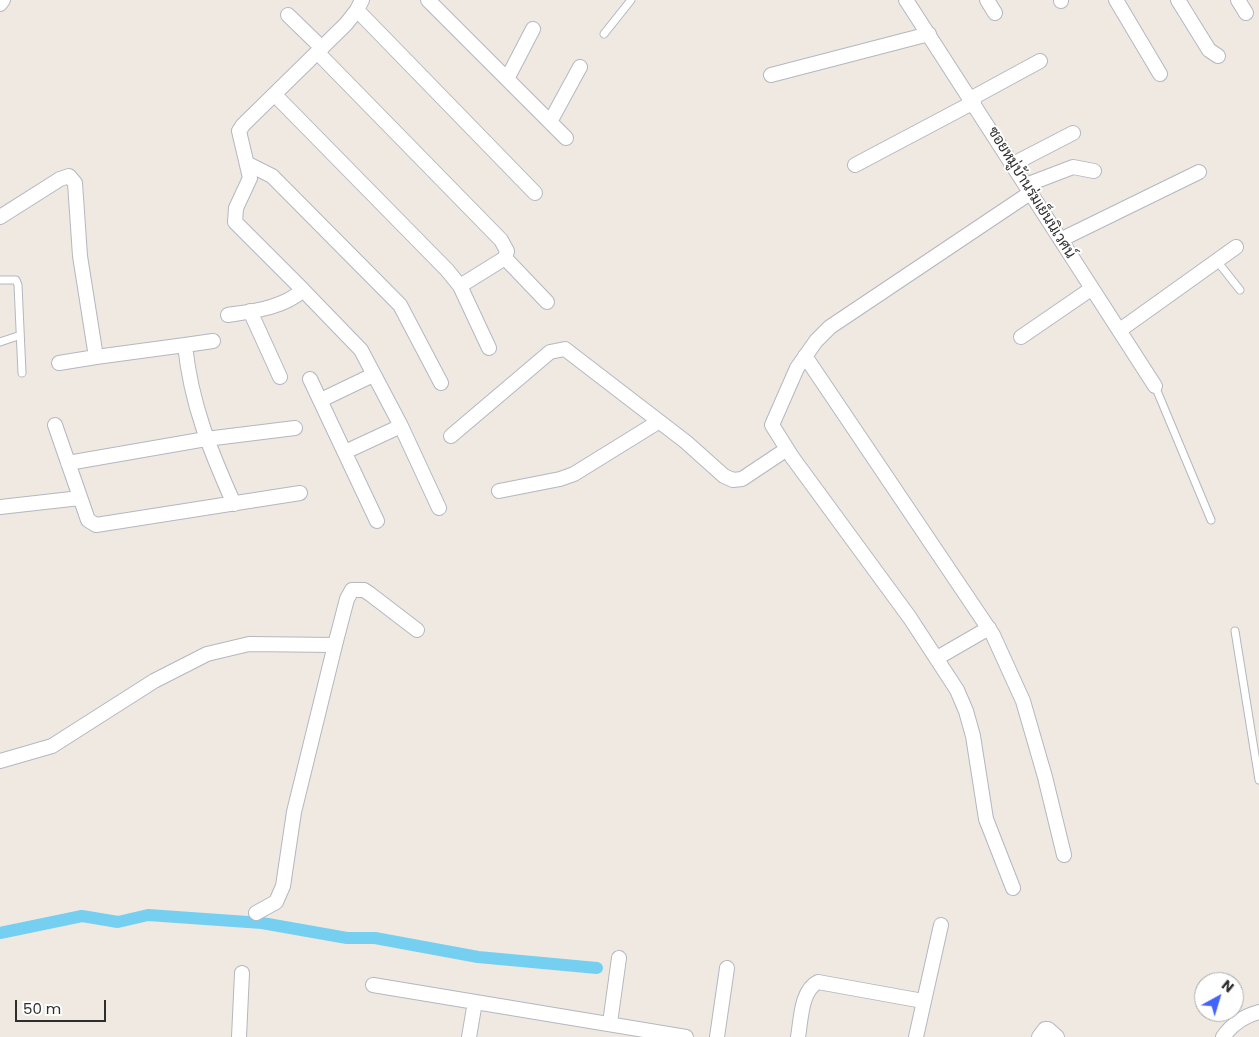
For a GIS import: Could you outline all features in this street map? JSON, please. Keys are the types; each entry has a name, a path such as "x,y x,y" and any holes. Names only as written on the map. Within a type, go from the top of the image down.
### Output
{"street":[{"path":"0,4 3,0"},
{"path":"428,0 566,138"},
{"name":"ซอยหมู่บ้านร่มเย็นนิเวศน์","path":"906,0 973,100 1028,189 1062,239 1091,289 1120,330 1155,386"},
{"path":"987,0 995,13"},
{"path":"1116,0 1160,74"},
{"path":"1178,0 1209,50 1218,56"},
{"path":"1238,0 1246,14"},
{"path":"439,508 401,426 361,350 235,222 236,208 250,178 239,131 242,125 320,51 360,3 536,193"},
{"path":"288,15 320,51 501,240 506,252 505,258 460,286"},
{"path":"506,79 533,29"},
{"path":"771,75 929,34"},
{"path":"855,165 1040,61"},
{"path":"550,122 580,67"},
{"path":"275,95 460,286 489,348"},
{"path":"1012,164 1073,133"},
{"path":"248,164 272,176 400,305 441,383"},
{"path":"1013,888 986,819 966,711 957,690 937,658 773,429 772,421 797,368 830,328 1028,189 1073,167 1094,172"},
{"path":"1062,239 1199,172"},
{"path":"0,217 60,179 69,176 72,178 75,183 80,256 96,357"},
{"path":"1120,330 1236,247"},
{"path":"505,258 547,302"},
{"path":"1021,337 1091,289"},
{"path":"228,315 286,302 303,290"},
{"path":"250,311 280,377"},
{"path":"59,363 213,341"},
{"path":"184,345 190,386 206,439 234,504"},
{"path":"451,436 550,352 565,349 686,442 724,476 733,480 742,479 787,449"},
{"path":"805,356 989,628 1023,701 1047,784 1064,856"},
{"path":"321,400 373,375"},
{"path":"310,379 377,521"},
{"path":"498,491 560,479 574,474 658,422"},
{"path":"55,425 88,520 96,525 300,493"},
{"path":"345,452 401,426"},
{"path":"68,463 206,439 295,428"},
{"path":"0,507 80,498"},
{"path":"256,913 276,902 283,886 294,812 346,599 352,590 364,590 417,630"},
{"path":"937,658 989,628"},
{"path":"0,761 52,746 154,680 207,654 249,644 336,645"},
{"path":"916,1037 941,925"},
{"path":"610,1024 619,958"},
{"path":"717,1037 727,968"},
{"path":"239,1037 242,974"},
{"path":"798,1037 806,996 810,988 818,982 924,1001"},
{"path":"373,985 686,1037"},
{"path":"469,1037 475,1002"},
{"path":"1223,1037 1229,1028 1241,1019 1259,1012"},
{"path":"1039,1037 1048,1029 1057,1037"}],"lane":[{"path":"604,34 632,0"},
{"path":"1217,260 1240,290"},
{"path":"0,280 12,278 18,285 18,336 22,373"},
{"path":"0,342 18,336"},
{"path":"1155,386 1211,520"},
{"path":"1235,631 1259,780"}],"waterway":[{"path":"0,933 82,916 118,922 148,915 262,923 347,938 375,938 478,957 597,968"}]}
